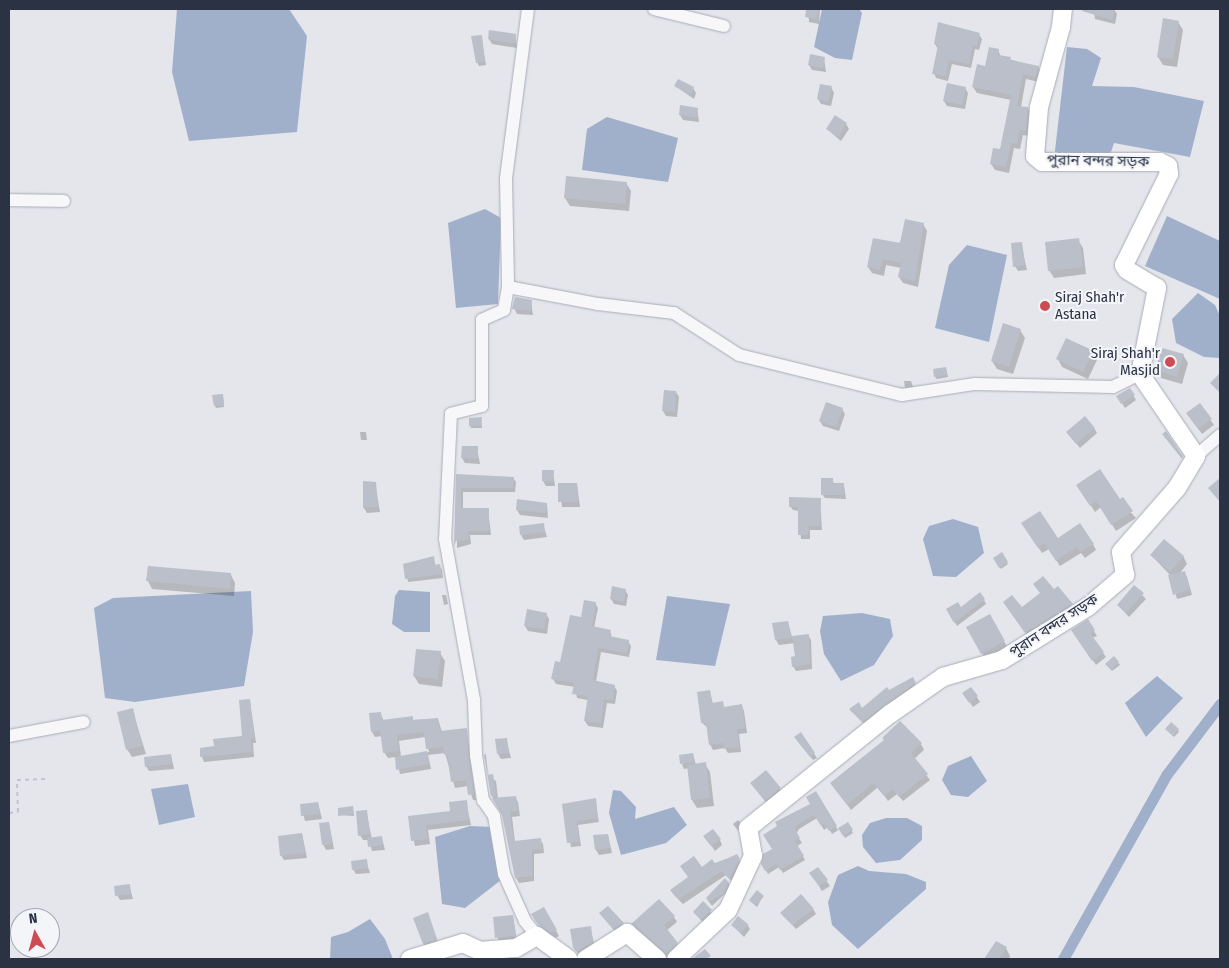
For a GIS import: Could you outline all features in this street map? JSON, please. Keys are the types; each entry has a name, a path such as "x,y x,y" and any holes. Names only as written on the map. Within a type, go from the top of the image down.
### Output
{"street":[{"path":"528,9 506,179 508,287 504,310 482,320 482,406 451,414 445,540 474,700 476,756 483,800 494,816 504,874 525,921 537,936 570,959"},
{"path":"654,9 724,26"},
{"name":"পুরান বন্দর সড়ক","path":"1063,9 1061,27 1038,107 1035,156 1042,162 1160,162 1168,166 1169,174 1124,264 1127,270 1154,283 1157,288 1140,374"},
{"path":"9,200 64,201"},
{"path":"508,287 598,304 674,313 739,355 902,395 974,384 1113,386 1140,374 1196,456 1220,435"},
{"name":"পুরান বন্দর সড়ক","path":"676,959 728,910 753,856 748,828 890,714 943,677 1002,660 1089,606 1125,576 1121,552 1177,488 1196,456"},
{"path":"9,736 84,722"},
{"path":"586,959 627,933 657,959"},
{"path":"410,959 463,943 496,956 516,948 537,936"}],"path":[{"path":"9,813 18,812 17,780 45,779"}],"water":[{"path":"177,9 289,9 307,36 297,132 189,141 172,72"},
{"path":"822,9 859,9 862,13 852,60 835,58 814,47"},
{"path":"1067,47 1087,49 1101,58 1092,86 1134,87 1204,101 1190,157 1114,143 1109,158 1054,159"},
{"path":"607,117 678,138 668,182 582,170 587,129"},
{"path":"485,209 501,218 498,304 456,308 448,223"},
{"path":"1167,216 1220,241 1220,299 1145,266"},
{"path":"967,245 1007,255 989,342 935,328 949,265"},
{"path":"1198,293 1215,305 1220,316 1220,358 1204,357 1176,343 1172,319"},
{"path":"953,519 978,527 984,553 956,577 933,576 923,539 929,526"},
{"path":"399,590 430,592 430,632 404,632 392,624 395,596"},
{"path":"251,591 253,632 244,686 135,702 105,698 94,608 113,598"},
{"path":"667,596 730,604 715,666 656,660"},
{"path":"862,613 890,619 893,636 874,665 841,681 824,654 820,631 823,616"},
{"path":"1157,676 1183,698 1146,737 1125,703"},
{"path":"971,756 987,781 968,797 951,795 942,780 948,766"},
{"path":"188,784 195,817 159,825 151,789"},
{"path":"613,790 621,791 636,807 635,819 674,807 687,825 666,843 621,855 609,813"},
{"path":"886,818 907,818 922,826 922,840 900,860 876,863 863,847 862,835 870,823"},
{"path":"470,826 492,827 501,880 465,908 442,904 435,837"},
{"path":"858,866 869,871 906,874 926,882 926,889 858,949 832,925 828,902 838,875"},
{"path":"370,919 385,939 393,959 330,959 331,937 348,932"}],"building":[{"path":"806,9 818,9 816,19 805,17"},
{"path":"1083,9 1115,9 1112,20 1082,11"},
{"path":"1163,18 1179,21 1173,59 1157,57"},
{"path":"938,22 980,33 977,46 973,45 969,64 949,60 946,76 932,74 938,45 934,44"},
{"path":"489,30 516,34 515,44 488,39"},
{"path":"482,35 485,62 476,63 471,36"},
{"path":"989,47 999,49 998,55 1011,57 1010,60 1039,66 1036,77 1023,74 1017,106 1028,107 1026,131 1020,130 1017,144 1011,143 1006,167 990,164 993,148 1000,149 1011,95 972,87 977,64 985,66"},
{"path":"810,54 825,57 823,68 808,65"},
{"path":"678,79 694,87 691,95 674,86"},
{"path":"947,83 966,87 962,105 943,101"},
{"path":"820,84 832,86 828,102 817,99"},
{"path":"680,105 698,108 697,118 679,115"},
{"path":"835,115 847,123 838,137 826,129"},
{"path":"566,176 627,182 625,204 564,198"},
{"path":"905,219 924,223 915,281 898,277 901,263 883,259 880,270 867,267 873,238 900,243"},
{"path":"1079,238 1083,267 1048,271 1045,242"},
{"path":"1022,242 1025,265 1013,267 1011,243"},
{"path":"515,297 532,300 531,311 512,309"},
{"path":"1003,323 1021,329 1009,367 991,361"},
{"path":"1066,338 1094,351 1083,372 1056,359"},
{"name":"Siraj Shah'r Masjid","path":"1162,348 1184,354 1177,377 1155,370"},
{"path":"946,367 947,375 934,377 933,369"},
{"path":"1220,373 1220,393 1210,383"},
{"path":"1130,388 1135,395 1121,404 1116,396"},
{"path":"664,390 676,391 675,412 662,411"},
{"path":"223,394 224,405 214,406 212,395"},
{"path":"826,402 843,408 836,427 819,421"},
{"path":"1200,403 1212,419 1198,429 1186,413"},
{"path":"1085,416 1095,428 1076,444 1066,432"},
{"path":"482,417 481,426 469,426 469,418"},
{"path":"1166,431 1183,456 1182,459 1162,434"},
{"path":"462,446 478,446 478,459 461,458"},
{"path":"1100,469 1120,499 1123,497 1133,511 1111,525 1096,501 1090,506 1076,485"},
{"path":"542,470 554,470 553,482 542,481"},
{"path":"456,474 514,477 513,488 461,488 461,508 489,508 489,531 468,531 469,540 456,541 454,546"},
{"path":"821,478 833,478 833,483 844,483 844,495 821,495"},
{"path":"1220,478 1220,502 1208,488"},
{"path":"363,481 376,482 378,507 363,508"},
{"path":"558,483 577,483 578,502 558,502"},
{"path":"789,497 821,498 820,526 809,526 808,535 798,535 798,507 789,507"},
{"path":"517,499 547,503 546,513 516,510"},
{"path":"1040,511 1058,538 1080,523 1094,544 1080,552 1077,547 1056,561 1044,543 1038,548 1021,523"},
{"path":"544,523 545,532 520,535 519,526"},
{"path":"1164,539 1184,556 1170,572 1150,555"},
{"path":"1002,552 1008,562 999,568 993,558"},
{"path":"434,556 435,565 440,564 442,574 405,579 403,564"},
{"path":"148,566 231,573 230,589 146,581"},
{"path":"1185,571 1190,590 1173,595 1168,575"},
{"path":"1043,576 1054,589 1058,586 1073,604 1025,633 1003,602 1012,595 1022,607 1040,593 1033,584"},
{"path":"1134,585 1144,593 1126,613 1117,605"},
{"path":"612,586 626,589 624,602 610,599"},
{"path":"980,592 985,599 954,623 946,609 958,602 961,607"},
{"path":"584,600 596,602 592,626 611,630 609,636 629,640 627,653 598,648 593,680 615,685 613,700 604,699 601,723 584,721 588,696 572,694 574,683 551,679 555,661 560,662 570,615 581,617"},
{"path":"527,609 547,613 544,629 524,626"},
{"path":"990,614 1005,641 981,654 966,627"},
{"path":"1088,619 1095,630 1090,633 1104,652 1092,661 1071,630"},
{"path":"788,621 791,638 775,640 772,623"},
{"path":"809,634 810,664 792,667 791,657 795,656 792,636"},
{"path":"416,649 441,651 438,679 413,676"},
{"path":"1114,656 1119,662 1111,670 1105,664"},
{"path":"913,677 916,683 863,722 849,709 859,702 862,708 887,687 889,690"},
{"path":"971,687 978,696 969,703 962,693"},
{"path":"710,690 712,703 723,701 724,707 742,704 745,728 737,729 739,747 724,749 723,743 709,745 706,723 701,723 697,692"},
{"path":"250,699 254,738 251,738 252,752 200,757 200,748 214,746 213,739 242,736 239,700"},
{"path":"133,708 142,746 126,750 117,712"},
{"path":"381,712 382,720 413,716 413,720 438,718 440,731 467,728 474,794 468,795 466,780 451,782 447,754 444,755 443,747 426,749 424,732 397,735 399,751 383,753 380,731 371,732 369,713"},
{"path":"900,721 922,743 911,753 928,774 899,797 893,789 884,796 873,783 847,805 830,783 884,740 882,738"},
{"path":"1171,722 1179,729 1173,736 1165,729"},
{"path":"801,732 815,753 810,757 794,737"},
{"path":"507,738 509,753 497,754 495,739"},
{"path":"427,751 429,764 396,770 395,757"},
{"path":"693,753 694,762 680,764 679,755"},
{"path":"171,754 172,764 145,767 144,757"},
{"path":"486,754 488,775 493,774 496,796 491,796 484,755"},
{"path":"706,762 710,798 691,800 687,765"},
{"path":"766,770 781,788 765,801 750,783"},
{"path":"816,791 837,826 829,831 824,824 821,826 814,815 797,825 795,829 800,838 795,841 804,856 780,870 776,864 765,871 761,864 763,854 772,849 763,835 777,826 775,822 810,804 806,797"},
{"path":"516,796 518,811 510,812 514,841 541,838 542,849 532,850 532,876 515,878 502,815 492,798"},
{"path":"596,798 598,818 577,821 579,842 567,843 562,804"},
{"path":"467,800 469,820 426,825 428,839 411,841 408,816 450,811 449,802"},
{"path":"318,802 320,814 301,816 300,804"},
{"path":"353,806 354,814 338,816 338,808"},
{"path":"367,810 370,834 358,836 356,811"},
{"path":"329,822 332,844 322,845 319,823"},
{"path":"848,822 853,830 843,836 838,828"},
{"path":"713,829 721,839 711,846 703,836"},
{"path":"302,833 305,853 280,856 278,836"},
{"path":"608,834 610,848 595,850 593,835"},
{"path":"382,836 383,845 368,847 367,838"},
{"path":"737,854 740,859 729,879 722,871 679,899 670,890 688,877 680,866 694,856 702,867 712,859 715,864"},
{"path":"367,859 368,868 352,870 351,861"},
{"path":"818,867 828,880 819,886 809,873"},
{"path":"725,878 729,883 724,893 709,902 706,898"},
{"path":"130,884 131,894 115,896 114,886"},
{"path":"757,890 764,896 756,906 749,900"},
{"path":"801,894 814,909 792,925 780,913"},
{"path":"659,899 675,916 664,925 678,943 667,955 631,924"},
{"path":"703,901 712,910 701,920 693,912"},
{"path":"608,906 624,923 613,929 599,913"},
{"path":"544,907 557,930 551,933 539,926 531,914"},
{"path":"428,912 437,940 423,944 413,918"},
{"path":"513,915 516,936 495,938 493,917"},
{"path":"738,916 748,924 741,933 731,925"},
{"path":"591,926 593,942 577,952 573,948 570,929"},
{"path":"996,941 1007,947 999,959 984,959"},
{"path":"705,949 711,956 706,959 692,959"}],"waterway":[{"path":"1063,959 1167,774 1220,704"}],"place":[{"name":"Siraj Shah'r Astana","path":"1045,306"},
{"name":"Siraj Shah'r Masjid","path":"1170,362"}]}
